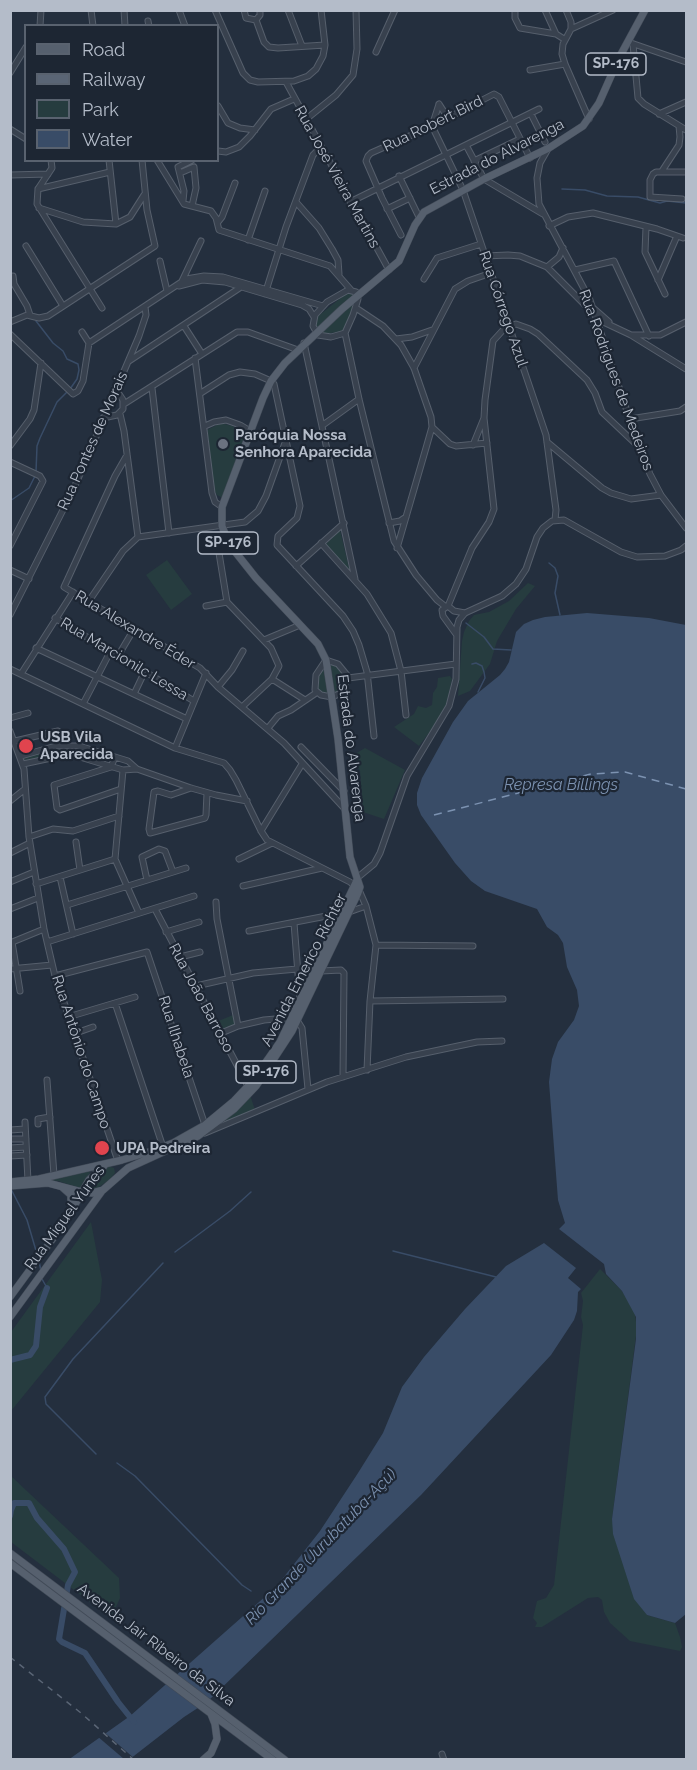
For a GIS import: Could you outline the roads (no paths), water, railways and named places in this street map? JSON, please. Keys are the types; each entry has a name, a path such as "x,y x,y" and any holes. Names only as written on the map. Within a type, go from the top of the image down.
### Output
{"main road":[{"name":"Estrada do Alvarenga","path":"357,883 350,855 344,791 326,660 318,644 242,561 225,538 222,526 223,504 271,381 297,350 389,270 403,254 419,217 432,206 484,179 530,158 541,156 547,145 578,130 589,119 599,103 632,43 645,10"},
{"name":"Avenida Emerico Richter","path":"118,1161 163,1147 205,1125 248,1086 280,1042 321,971 357,883"},
{"name":"Avenida Emerico Richter","path":"103,1190 128,1168 198,1136 234,1109 256,1086 273,1063 300,1001 346,912"},
{"path":"10,1182 118,1161"},
{"name":"Rua Miguel Yunes","path":"10,1317 116,1173 118,1161"},
{"name":"Rua Miguel Yunes","path":"10,1297 71,1214 89,1180 98,1170 118,1161"},
{"path":"10,1186 48,1183 82,1192 103,1190"},
{"path":"60,1185 71,1195 71,1214"},
{"path":"19,1306 24,1292 34,1278 29,1271"},
{"name":"Avenida Jair Ribeiro da Silva","path":"10,1552 109,1626 237,1727 285,1760"},
{"name":"Avenida Jair Ribeiro da Silva","path":"10,1563 210,1712 237,1727 273,1760"},
{"path":"203,1760 211,1753 217,1739 215,1724 210,1712"}],"street":[{"path":"215,10 239,68 246,77 258,82 286,82 302,79 316,69 323,56 325,45 321,10"},
{"path":"244,10 246,18 256,20"},
{"path":"256,20 260,15 260,10"},
{"path":"288,10 302,46"},
{"path":"305,120 336,95 353,75 357,49 356,10"},
{"path":"515,10 515,18 520,28 556,34 564,39"},
{"path":"545,10 556,34"},
{"path":"566,10 571,29"},
{"path":"593,10 597,18"},
{"path":"589,119 565,64 562,49 564,39 571,29 614,10"},
{"path":"375,52 394,11"},
{"path":"256,20 264,42 269,47 325,45"},
{"path":"632,43 638,98 659,114 687,130"},
{"path":"632,43 687,62"},
{"path":"10,73 24,50"},
{"path":"530,70 565,64"},
{"name":"Rua José Vieira Martins","path":"286,82 320,148 389,270"},
{"name":"Rua Robert Bird","path":"378,188 366,161 368,156 492,95 497,95 512,123"},
{"path":"219,151 226,152 239,147 271,109 294,99"},
{"path":"659,114 687,102"},
{"path":"432,126 439,104 448,118"},
{"path":"219,108 228,123 240,128 255,130"},
{"path":"350,202 539,109"},
{"path":"531,114 547,145"},
{"path":"512,123 530,158"},
{"name":"Rua Córrego Azul","path":"432,126 463,190 547,442 556,510 555,520"},
{"path":"662,171 678,145 679,126"},
{"path":"10,129 24,138"},
{"path":"474,161 520,139"},
{"path":"466,145 484,179 543,214"},
{"path":"265,292 313,155 320,148"},
{"name":"Rua Rodrigues de Medeiros","path":"541,156 536,187 543,214 575,270 593,308 650,474 661,495 687,528"},
{"path":"51,162 52,166 38,189 36,198 39,208 102,308"},
{"path":"109,162 116,224"},
{"path":"10,322 30,315 43,317 155,246 145,194 142,162"},
{"path":"158,162 187,205 208,208 222,232 324,263 339,274 351,290 356,292 356,308 345,333 359,399 397,548 437,600 449,608 465,613"},
{"path":"187,205 178,167 188,162"},
{"path":"180,173 194,167 196,188 187,205"},
{"path":"682,199 650,197 651,176 662,171 687,172"},
{"path":"38,189 110,172"},
{"path":"10,175 48,174"},
{"path":"399,176 419,217"},
{"path":"218,222 235,183"},
{"path":"378,188 401,235"},
{"path":"248,240 265,191"},
{"path":"39,208 83,222 116,224 130,217 145,194"},
{"path":"387,209 410,198"},
{"path":"296,202 319,228 333,249 338,260 339,274"},
{"path":"549,226 568,217 589,213 680,237 658,280"},
{"path":"646,227 645,252 665,294"},
{"path":"179,284 201,241"},
{"path":"424,279 437,258 481,244"},
{"path":"26,246 63,306"},
{"path":"548,267 559,257 563,248"},
{"path":"486,256 520,256 548,267 596,317 687,369"},
{"path":"159,261 167,291"},
{"path":"575,270 614,261 649,336"},
{"path":"414,368 455,289 468,281 491,273"},
{"path":"13,276 14,285 30,315"},
{"path":"88,343 167,291 192,278 214,276 302,303 323,306"},
{"path":"179,284 208,280 265,292"},
{"path":"225,299 230,290 229,284"},
{"path":"128,362 242,287"},
{"path":"345,333 331,337 320,336 313,326 314,317 323,306 338,295 351,290"},
{"path":"581,302 593,308 614,327"},
{"path":"302,303 314,317"},
{"name":"Rua Pontes de Morais","path":"10,615 74,488 128,362 146,315 145,307"},
{"path":"356,308 378,322 396,339 414,368 431,417 432,427 397,548"},
{"path":"631,335 649,336 668,332 687,322"},
{"path":"457,635 442,614 449,608 472,548 489,522 494,509 484,418 486,384 497,335 509,325 522,325 546,341 587,380 602,412 639,447"},
{"path":"184,326 202,354"},
{"path":"396,339 412,337 432,330"},
{"path":"138,537 128,455 120,414 124,404 234,333 244,331 297,350"},
{"path":"10,335 72,394 78,391 83,381 88,343 82,332"},
{"path":"304,344 355,579"},
{"path":"195,358 213,497 223,504"},
{"path":"10,446 30,419 41,363"},
{"path":"201,393 229,375 240,372 255,374 271,381 275,387 299,500 299,513 278,536 277,541 279,548 339,611 359,645 368,675 374,736"},
{"path":"115,388 124,404"},
{"path":"152,388 170,533"},
{"path":"263,398 272,395 278,399"},
{"path":"323,425 359,399"},
{"path":"630,419 686,410"},
{"path":"103,418 120,414"},
{"path":"473,445 484,418"},
{"path":"205,426 226,420 250,432"},
{"path":"432,427 442,438 456,446 487,443"},
{"path":"89,601 114,563 138,537 245,522 258,511 266,496 286,437"},
{"path":"547,442 611,493 631,499 661,495"},
{"name":"Rua Alexandre Éder","path":"128,455 115,476 64,587 206,673 218,687 268,728 345,809"},
{"path":"10,462 38,476 41,487 10,546"},
{"name":"Rua Córrego Azul","path":"549,523 554,498"},
{"path":"556,510 564,520 629,556 649,558 665,556 687,546"},
{"path":"389,523 400,521 408,516"},
{"path":"10,669 175,748 228,766 267,840 357,883 374,864 380,853 406,776 449,706 454,691 458,623 465,613 502,596 516,584 526,569 540,532 555,520 564,520"},
{"path":"296,566 344,523"},
{"path":"225,538 218,547 227,602 264,640 276,654 278,661 278,670 272,679 243,707"},
{"path":"321,543 374,603 391,633 401,670 406,715"},
{"path":"10,570 29,579"},
{"path":"21,674 73,592"},
{"path":"206,606 227,602"},
{"path":"446,618 452,617 449,608"},
{"name":"Rua Marcionilc Lessa","path":"55,618 194,701"},
{"path":"264,640 300,625"},
{"path":"118,656 134,628"},
{"path":"36,648 187,719"},
{"path":"83,705 110,651"},
{"path":"218,687 232,670 243,651"},
{"path":"268,728 278,716 316,693 332,697 341,693 348,678 338,664 326,660 316,675 314,686 316,693"},
{"path":"348,678 456,664"},
{"path":"134,694 144,672"},
{"path":"175,748 206,673"},
{"path":"272,679 305,700"},
{"path":"10,718 28,713"},
{"name":"Rua Antônio do Campo","path":"10,730 23,764 29,840 52,965 118,1161"},
{"path":"15,741 58,731"},
{"path":"21,756 65,745 80,746 128,761 137,769 191,788 247,801"},
{"path":"300,747 344,791"},
{"path":"101,764 104,753"},
{"path":"23,764 70,754 123,770 137,769"},
{"path":"111,767 115,757"},
{"path":"261,831 302,764"},
{"path":"111,767 54,785 57,808 60,810 121,789"},
{"path":"123,770 115,859 140,913"},
{"path":"191,788 171,795 156,791 152,796 149,829 153,833 204,818 207,793"},
{"path":"10,801 25,789"},
{"path":"10,853 29,840 53,829 73,831 119,816"},
{"path":"76,842 80,870"},
{"path":"239,859 272,843"},
{"path":"147,880 142,857 159,849 165,851 173,872"},
{"path":"36,884 115,859"},
{"path":"67,905 186,868"},
{"path":"243,886 322,868"},
{"path":"10,882 34,872"},
{"path":"60,877 73,934"},
{"name":"Estrada do Alvarenga","path":"357,883 366,906 376,945 370,1001 367,1070"},
{"path":"47,942 194,896"},
{"path":"10,909 38,898"},
{"path":"216,902 238,1026"},
{"path":"249,931 366,906"},
{"name":"Rua João Barroso","path":"155,909 248,1086"},
{"path":"166,932 199,922"},
{"path":"294,923 300,1001"},
{"path":"20,991 11,943 44,928"},
{"path":"376,945 473,946"},
{"name":"Rua Ilhabela","path":"55,976 145,951 205,1125"},
{"path":"180,957 200,952"},
{"path":"14,968 52,965"},
{"path":"196,986 253,973 297,969"},
{"path":"321,971 341,970 344,973 343,1077"},
{"path":"68,1017 135,997"},
{"path":"370,1001 503,999"},
{"path":"115,1003 163,1147"},
{"path":"219,1034 238,1026 264,1020 294,1019 302,1028 308,1089"},
{"path":"74,1034 93,1027"},
{"path":"198,1136 308,1089 343,1077 412,1056 477,1042 502,1041"},
{"path":"47,1080 54,1175"},
{"path":"234,1109 237,1116 249,1114"},
{"path":"38,1124 38,1119 51,1117"},
{"path":"10,1130 25,1125 28,1180"},
{"path":"10,1139 26,1139"},
{"path":"10,1148 26,1147"},
{"path":"10,1156 27,1155"}],"water":[{"name":"Represa Billings","path":"587,613 649,618 686,625 686,1614 675,1623 647,1615 634,1599 613,1534 612,1519 636,1339 636,1317 622,1291 606,1274 604,1264 559,1229 565,1223 558,1200 549,1082 552,1059 558,1042 574,1020 579,1006 577,990 567,967 563,943 558,935 547,927 537,909 485,891 471,881 455,863 421,815 417,805 417,793 422,778 453,722 468,701 505,669 509,662 516,632 524,624 533,620"},
{"name":"Rio Grande (Jurubatuba-Açú)","path":"544,1243 576,1268 568,1278 581,1289 578,1292 574,1320 551,1355 421,1495 207,1702 130,1759 68,1760 130,1716 276,1587 320,1531 358,1473 383,1433 402,1387 424,1357 506,1266"}],"waterway":[{"path":"562,189 585,190 607,196 638,197 660,203 667,201 686,203"},
{"path":"36,321 53,343 63,351 67,359 78,364 77,379 70,389"},
{"path":"36,472 37,446 40,438 57,402 67,392"},
{"path":"10,501 29,488 35,476"},
{"path":"549,563 555,568 558,576 555,593 560,615"},
{"path":"466,623 484,637 493,649 511,650"},
{"path":"472,664 482,666 484,672 485,678 478,692"},
{"path":"11,1189 27,1220 37,1254"},
{"path":"175,1252 230,1211 251,1192"},
{"path":"393,1251 496,1277"},
{"path":"39,1261 41,1271"},
{"path":"96,1454 46,1404 45,1397 73,1359 163,1263"},
{"path":"42,1279 47,1288"},
{"path":"10,1360 30,1355 36,1346 40,1307 47,1288"},
{"path":"117,1463 135,1476 242,1585 251,1591"},
{"path":"10,1516 14,1503 29,1503 37,1518 64,1549 75,1572 68,1585 59,1639 85,1653 134,1722"}],"railway":[{"path":"10,1657 81,1713 134,1760"}],"place":[{"name":"Paróquia Nossa Senhora Aparecida","path":"223,444"},
{"name":"USB Vila Aparecida","path":"26,746"},
{"name":"UPA Pedreira","path":"102,1148"}]}
